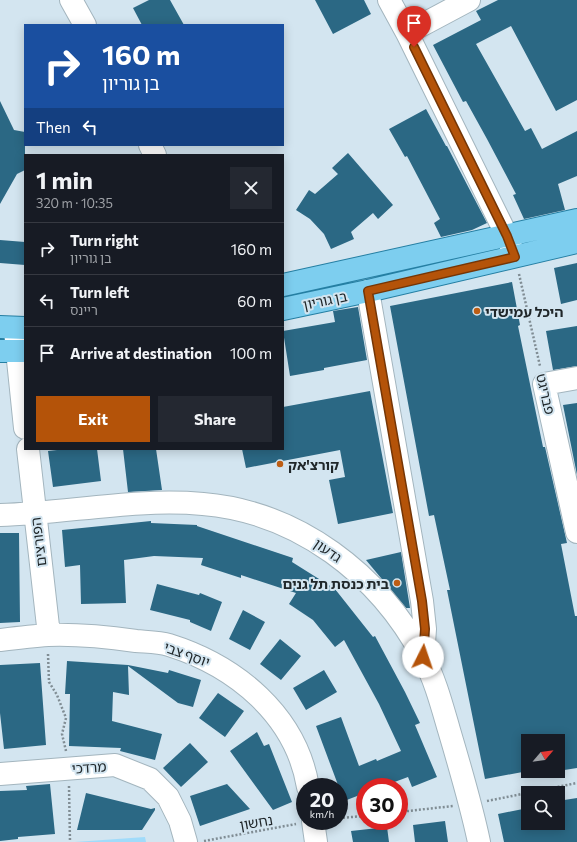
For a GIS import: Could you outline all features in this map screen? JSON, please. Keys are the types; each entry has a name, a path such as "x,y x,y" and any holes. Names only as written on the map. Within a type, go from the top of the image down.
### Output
{"main road":[{"name":"בן גוריון","path":"284,285 577,220"},
{"name":"בן גוריון","path":"284,309 368,291 577,242"}],"street":[{"path":"71,0 84,24"},
{"path":"389,0 407,33 507,236 515,257"},
{"path":"407,33 469,0"},
{"path":"368,291 422,601 425,629 423,657"},
{"path":"13,328 14,351 24,421"},
{"path":"544,384 577,378"},
{"name":"פבריגט","path":"544,384 576,522"},
{"name":"הפורצים","path":"28,450 49,635"},
{"name":"גדעון","path":"0,515 35,514 117,504 158,502 205,504 255,514 299,531 332,551 355,570 388,605 423,657 443,709 471,804 479,842"},
{"name":"יוסף צבי","path":"0,640 49,635 116,638 168,644 212,662 251,688 278,717 294,743 306,778"},
{"name":"מרדכי","path":"0,774 115,765 150,779 168,797 180,821 186,842"},
{"path":"314,830 316,842"}],"path":[{"name":"פבריגט","path":"515,257 544,384"},
{"path":"49,635 49,682 57,695 66,718 62,734 69,768 70,842"},
{"name":"נחשון","path":"200,842 296,824"}],"shaded area":[{"path":"145,837 146,842 75,842"}],"building":[{"path":"149,0 170,0 183,24 141,24 133,8"},
{"path":"315,0 364,0 371,14 333,34"},
{"path":"498,0 577,0 577,100 556,111 511,26 476,44 525,131 531,128 542,149 577,131 577,176 558,184 565,210 524,219 513,195 516,194 466,101 463,102 433,45 481,20 476,11"},
{"path":"0,101 14,130 24,132 25,154 24,170 17,174 0,204"},
{"path":"426,109 487,223 472,230 441,237 434,223 440,219 407,156 405,157 389,129"},
{"path":"348,153 393,205 378,219 373,213 351,232 354,239 331,249 324,234 310,219 296,210 309,190 315,194 338,174 332,168"},
{"path":"0,240 24,242 24,265 0,263"},
{"path":"577,263 577,300 561,304 554,268"},
{"path":"512,282 520,325 518,326 543,447 545,447 567,543 561,544 575,616 577,616 577,768 565,770 565,734 521,734 521,772 485,779 447,590 450,590 434,515 429,516 390,306"},
{"path":"358,307 367,360 290,376 284,331 335,322 333,311"},
{"path":"577,326 577,366 553,370 546,331"},
{"path":"370,391 393,513 338,524 329,480 345,477 340,450 246,468 242,450 284,450 284,407"},
{"path":"577,403 577,475 563,405"},
{"path":"97,450 101,481 53,487 48,451"},
{"path":"123,450 156,450 162,490 128,492"},
{"path":"151,521 151,523 197,525 293,558 292,562 335,589 373,637 375,636 420,723 415,725 437,777 412,787 408,777 356,778 356,796 348,799 348,778 335,778 316,726 341,717 359,766 376,759 377,761 401,751 379,704 344,640 335,647 313,620 289,604 296,593 241,575 241,578 201,565 203,558 154,556 124,560 126,603 81,604 80,565 65,567 62,530"},
{"path":"0,533 19,533 20,622 0,623"},
{"name":"בית כנסת תל גנים","path":"401,552 410,608 406,608 366,560"},
{"path":"157,584 199,595 200,593 222,602 211,631 190,622 190,620 150,610"},
{"path":"243,610 265,622 250,650 229,639"},
{"path":"280,639 301,656 281,680 260,664"},
{"path":"67,661 128,665 168,673 169,670 201,680 193,707 178,703 128,666 129,695 113,692 112,721 162,734 155,760 120,751 121,748 69,746 70,694 65,694"},
{"path":"40,663 46,745 4,749 0,713 0,665"},
{"path":"324,670 337,692 306,710 293,688"},
{"path":"218,693 244,711 225,737 199,718"},
{"path":"257,732 264,746 269,744 292,802 273,810 230,751"},
{"path":"190,743 208,762 181,787 163,768"},
{"path":"50,784 55,834 18,837 18,839 0,841 0,791 27,790 26,786"},
{"path":"227,784 250,809 200,826 190,796"},
{"path":"86,793 151,809 155,808 155,810 142,830 77,830"},
{"path":"577,798 577,842 504,842 498,814 521,809 521,830 565,830 565,800"},
{"path":"445,821 448,842 415,842 413,825"},
{"path":"387,830 389,842 353,842 351,831"}],"place":[{"name":"היכל עמישדי","path":"477,311"},
{"name":"קורצ'אק","path":"280,464"},
{"name":"בית כנסת תל גנים","path":"397,583"}],"route":[{"path":"414,47 507,236 515,257 368,291 422,601 425,629 423,657"}]}
